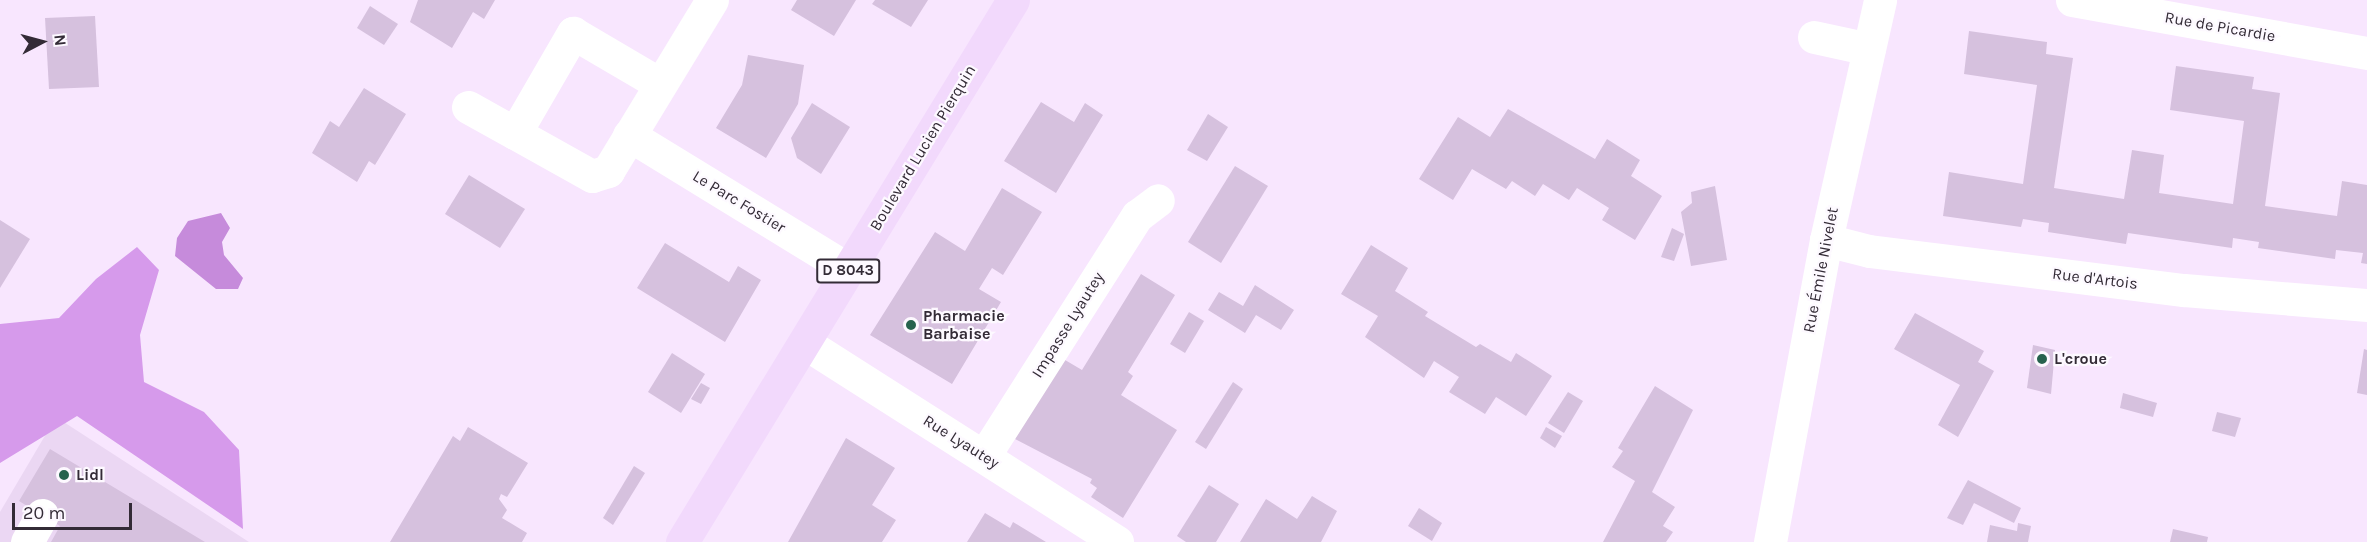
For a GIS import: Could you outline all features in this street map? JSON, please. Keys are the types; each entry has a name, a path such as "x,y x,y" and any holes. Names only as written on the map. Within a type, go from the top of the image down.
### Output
{"main road":[{"name":"Boulevard Lucien Pierquin","path":"682,542 1013,0"}],"street":[{"path":"468,107 592,176 608,171 712,0"},
{"name":"Rue Émile Nivelet","path":"1770,542 1826,240 1880,0"},
{"name":"Rue de Picardie","path":"2072,0 2367,53"},
{"path":"515,133 573,33 660,84"},
{"path":"1814,37 1869,49"},
{"name":"Le Parc Fostier","path":"629,135 849,270"},
{"name":"Impasse Lyautey","path":"984,456 1137,216 1158,200"},
{"name":"Rue d'Artois","path":"1826,240 1869,251 2184,290 2367,305"},
{"name":"Rue Lyautey","path":"805,343 1117,542"}],"shaded area":[{"path":"221,213 230,228 222,242 224,255 243,278 238,289 216,289 175,256 177,238 188,221"},
{"path":"137,247 159,270 140,335 144,382 204,412 239,450 243,529 77,416 0,463 0,324 59,318 96,279"},
{"path":"56,417 249,542 0,542 0,512"}],"building":[{"path":"418,0 495,0 484,19 473,12 452,48 410,22"},
{"path":"797,0 856,0 834,36 791,10"},
{"path":"875,0 928,0 911,27 872,4"},
{"path":"370,6 398,24 384,45 357,28"},
{"path":"95,16 99,87 49,89 45,18"},
{"path":"1969,31 2047,42 2046,54 2073,58 2054,188 2124,199 2132,150 2164,155 2159,193 2233,204 2244,121 2170,110 2176,66 2254,77 2252,89 2280,93 2265,206 2337,216 2342,181 2367,185 2367,264 2361,263 2363,253 2336,250 2335,259 2258,248 2259,242 2233,238 2232,248 2128,233 2126,244 2048,232 2049,223 2023,219 2021,227 1943,216 1949,172 2023,184 2037,85 1964,74"},
{"path":"748,55 804,65 798,104 766,158 716,128 742,85"},
{"path":"364,88 406,114 375,165 369,161 357,182 312,153 330,121 339,127"},
{"path":"1041,102 1074,122 1085,103 1103,115 1056,193 1004,161"},
{"path":"812,103 850,127 821,174 797,158 791,138"},
{"path":"1508,109 1595,159 1607,139 1640,160 1631,176 1662,196 1635,240 1602,220 1609,208 1577,188 1569,200 1543,184 1535,196 1512,181 1506,189 1472,169 1453,200 1419,179 1458,117 1490,137"},
{"path":"1208,114 1228,127 1207,161 1187,150"},
{"path":"1235,166 1268,186 1221,263 1188,242"},
{"path":"469,175 525,209 500,248 445,214"},
{"path":"1715,186 1727,260 1691,266 1681,212 1692,203 1691,192"},
{"path":"1002,188 1042,212 1003,275 992,268 979,289 1001,302 952,384 870,335 935,232 965,251"},
{"path":"0,220 30,239 0,288"},
{"path":"1672,228 1684,234 1674,261 1661,257"},
{"path":"665,243 729,282 738,266 761,280 725,342 637,288"},
{"path":"1371,245 1408,268 1395,291 1428,312 1425,316 1476,347 1480,344 1511,362 1516,353 1552,376 1526,416 1496,397 1485,414 1449,392 1459,377 1434,361 1424,378 1365,337 1378,316 1341,294"},
{"path":"1141,274 1175,295 1128,372 1133,376 1121,395 1177,430 1123,518 1091,497 1097,488 1090,483 1092,479 1015,439 1060,357 1082,370"},
{"path":"1255,285 1294,310 1281,330 1256,315 1245,333 1208,310 1219,292 1243,306"},
{"path":"1189,312 1204,321 1185,353 1170,344"},
{"path":"1915,313 1984,351 1978,362 1994,371 1958,437 1938,425 1960,385 1894,349"},
{"path":"2033,345 2055,350 2051,394 2027,388"},
{"path":"2364,349 2367,350 2367,395 2357,393"},
{"path":"672,353 705,374 681,413 648,392"},
{"path":"1233,382 1243,389 1206,449 1195,442"},
{"path":"701,383 710,388 701,404 691,399"},
{"path":"1655,386 1693,410 1652,492 1675,507 1663,526 1673,532 1666,542 1603,542 1635,481 1612,467 1623,451 1618,448"},
{"path":"1568,392 1583,401 1564,433 1548,423"},
{"path":"2123,393 2157,403 2153,417 2120,408"},
{"path":"2217,412 2241,418 2235,437 2212,431"},
{"path":"468,427 528,463 507,497 501,494 499,499 507,510 502,518 527,533 522,542 390,542 453,436 460,441"},
{"path":"1546,427 1562,436 1555,448 1540,438"},
{"path":"846,438 895,468 872,505 896,520 882,542 788,542"},
{"name":"Lidl","path":"50,449 205,542 51,542 60,526 19,501"},
{"path":"634,466 645,473 613,525 603,518"},
{"path":"1968,480 2021,508 2014,523 1974,503 1963,525 1947,518"},
{"path":"1209,485 1239,504 1216,542 1186,542 1177,536"},
{"path":"1312,496 1337,511 1321,542 1240,542 1266,499 1297,519"},
{"path":"1419,508 1442,523 1432,541 1408,526"},
{"path":"985,513 1010,528 1013,522 1046,542 967,542"},
{"path":"2018,523 2031,526 2028,542 1987,542 1990,525 2017,531"},
{"path":"2173,529 2208,537 2207,542 2170,542"}],"place":[{"name":"Pharmacie Barbaise","path":"911,325"},
{"name":"L'croue","path":"2042,359"},
{"name":"Lidl","path":"64,475"}]}
